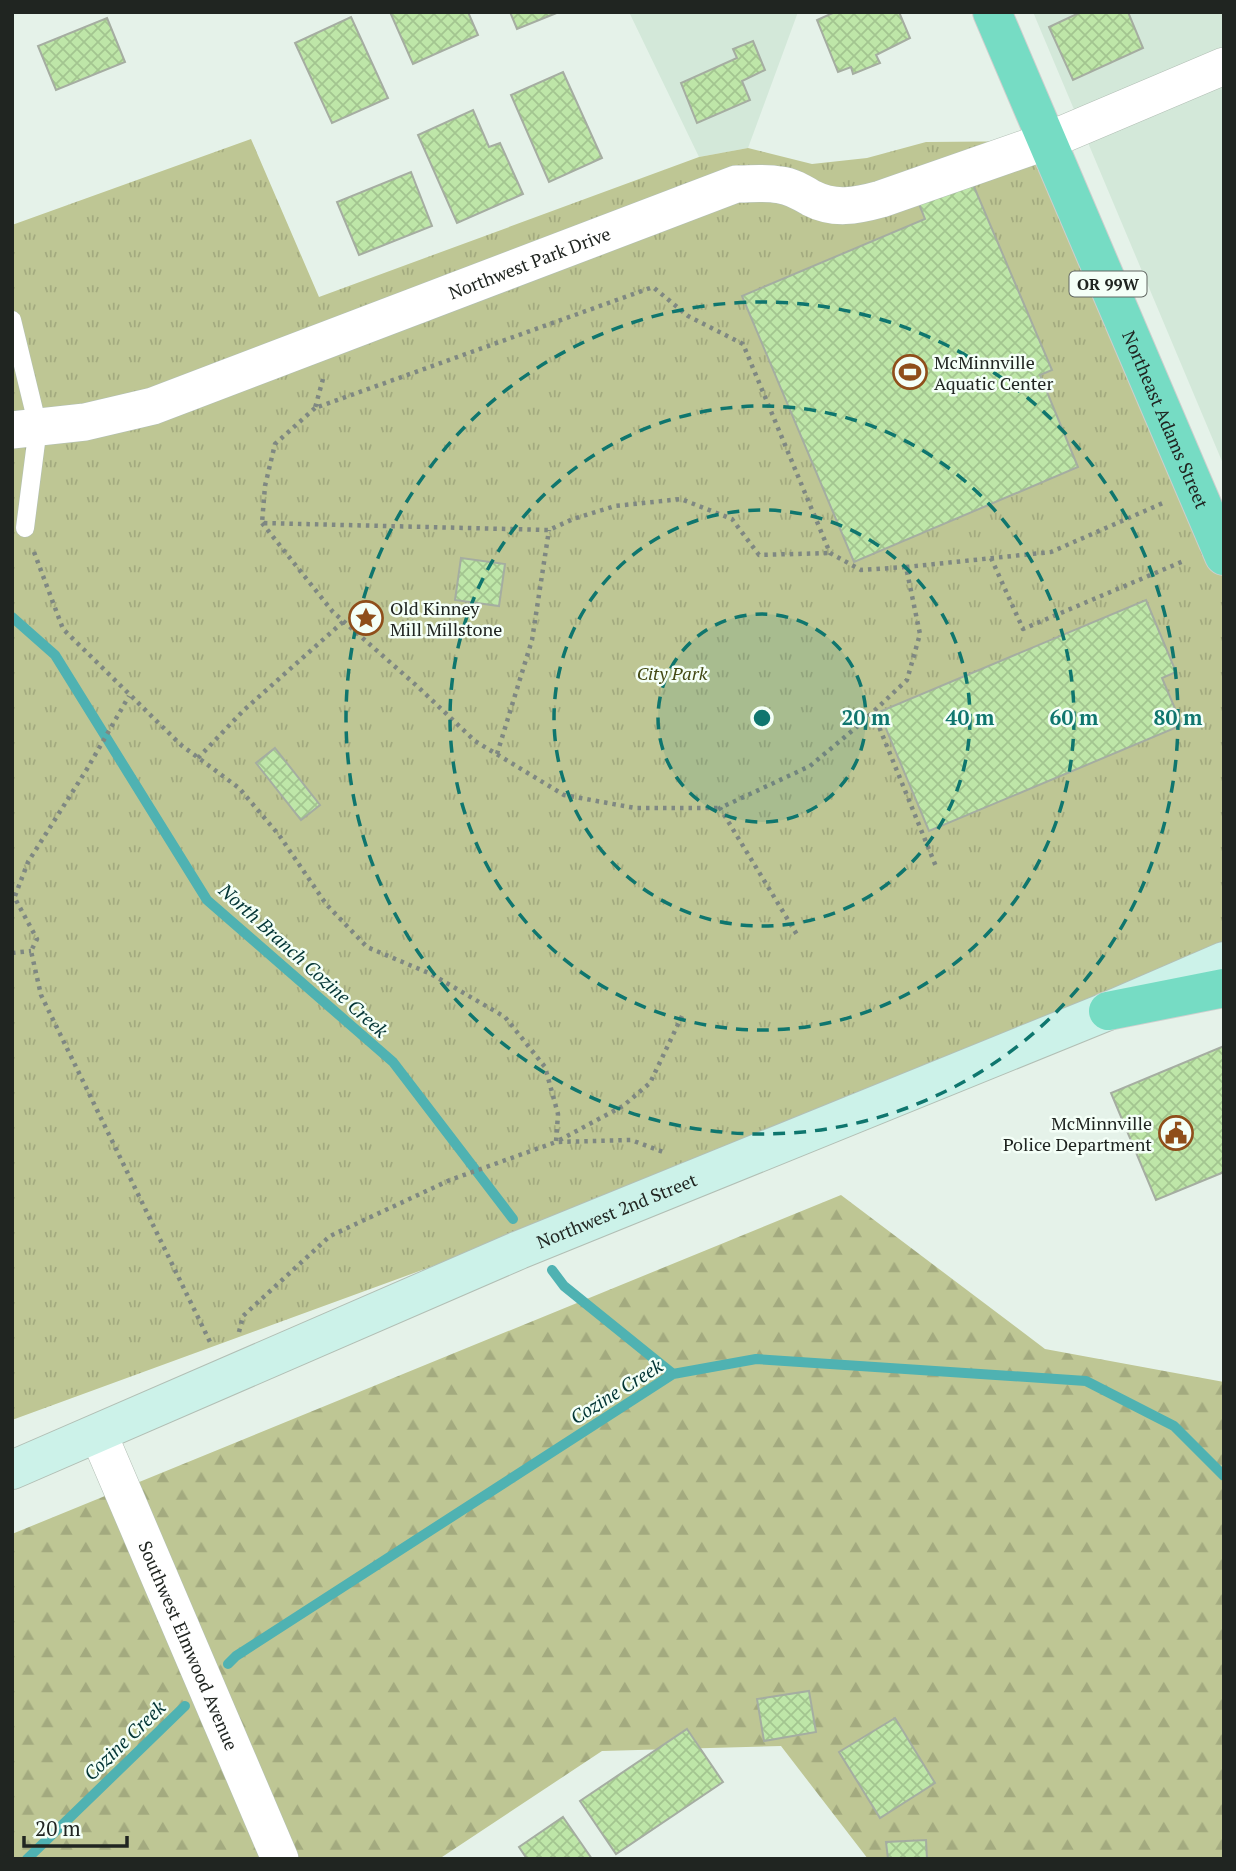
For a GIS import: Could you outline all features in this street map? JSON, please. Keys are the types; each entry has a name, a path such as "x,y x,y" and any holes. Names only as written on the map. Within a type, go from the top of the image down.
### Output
{"highway":[{"name":"Northeast Adams Street","path":"992,12 1222,551"},
{"path":"1108,1011 1224,988"}],"main road":[{"name":"Northwest 2nd Street","path":"12,1470 519,1250 1108,1011 1224,961"}],"street":[{"name":"Northwest Park Drive","path":"25,429 85,422 153,406 736,184 781,184 838,207 858,205 1047,141 1224,66"},
{"name":"Southwest Elmwood Avenue","path":"98,1433 280,1859"}],"lane":[{"path":"12,320 25,429 25,528"}],"path":[{"path":"830,553 743,344 688,316 653,287 315,408 275,444 265,486 262,523 333,612 475,741 564,795 635,808 720,808 810,765 873,712 907,680 920,634 906,567"},
{"path":"315,408 325,374 331,338"},
{"path":"262,523 549,530 573,519 615,506 681,499 732,519 759,555 830,553 861,570 1051,552 1168,500"},
{"path":"25,528 63,629 181,745 239,788 279,835 326,904 367,947 431,974 505,1017 545,1067 558,1114 556,1142"},
{"path":"497,754 532,640 549,530"},
{"path":"991,558 1023,629 1222,551"},
{"path":"198,758 244,710 344,621"},
{"path":"130,696 28,862 13,895 37,939 31,951 41,995 227,1377"},
{"path":"873,712 937,869"},
{"path":"720,808 799,938"},
{"path":"12,953 31,951"},
{"path":"227,1377 243,1316 330,1236 450,1180 556,1142 622,1106 650,1083 682,1016"},
{"path":"556,1142 631,1140 714,1171"}],"shaded area":[{"path":"629,12 798,12 748,148 699,157"},
{"path":"1033,12 1224,12 1224,466"}],"green space":[{"name":"City Park","path":"251,139 319,297 699,157 748,148 812,164 867,158 926,142 1047,141 1224,555 1224,959 920,1088 12,1420 12,225"},
{"path":"841,1195 1045,1349 1224,1382 1224,1859 868,1859 781,1746 602,1751 439,1859 12,1859 12,1534"}],"building":[{"path":"390,12 468,12 478,35 413,64"},
{"path":"510,12 559,12 517,29"},
{"path":"835,12 899,12 910,38 876,55 880,63 853,74 851,67 838,72 817,20"},
{"path":"1081,12 1128,12 1143,48 1073,80 1049,27"},
{"path":"351,17 388,98 332,123 295,43"},
{"path":"107,18 125,62 56,90 38,46"},
{"path":"753,41 765,70 742,81 750,100 697,123 681,83 737,58 733,49"},
{"path":"563,72 602,158 549,182 511,95"},
{"path":"473,110 489,147 500,143 523,194 457,223 418,135"},
{"path":"411,172 432,226 359,255 337,202"},
{"name":"McMinnville Aquatic Center","path":"972,182 1052,370 1040,375 1078,467 854,562 742,296 925,219 919,204"},
{"path":"461,558 505,564 499,606 455,600"},
{"path":"1146,600 1176,672 1162,678 1182,725 929,831 879,712"},
{"path":"275,748 320,805 301,820 256,763"},
{"name":"McMinnville Police Department","path":"1224,1046 1224,1172 1156,1200 1111,1093"},
{"path":"809,1691 816,1732 764,1741 757,1699"},
{"path":"895,1718 935,1783 880,1818 839,1752"},
{"path":"687,1729 723,1782 616,1854 580,1801"},
{"path":"563,1817 592,1859 527,1859 519,1847"},
{"path":"926,1840 927,1859 888,1859 886,1842"}],"waterway":[{"name":"North Branch Cozine Creek","path":"12,617 55,655 207,900 393,1062 513,1219"},
{"name":"North Branch Cozine Creek","path":"552,1270 564,1286 673,1374"},
{"name":"Cozine Creek","path":"228,1664 236,1656 673,1374 756,1359 1086,1381 1174,1426 1224,1476"},
{"name":"Cozine Creek","path":"27,1859 185,1706"}],"place":[{"name":"McMinnville Aquatic Center","path":"910,372"},
{"name":"Old Kinney Mill Millstone","path":"366,618"},
{"name":"McMinnville Police Department","path":"1176,1133"}]}
